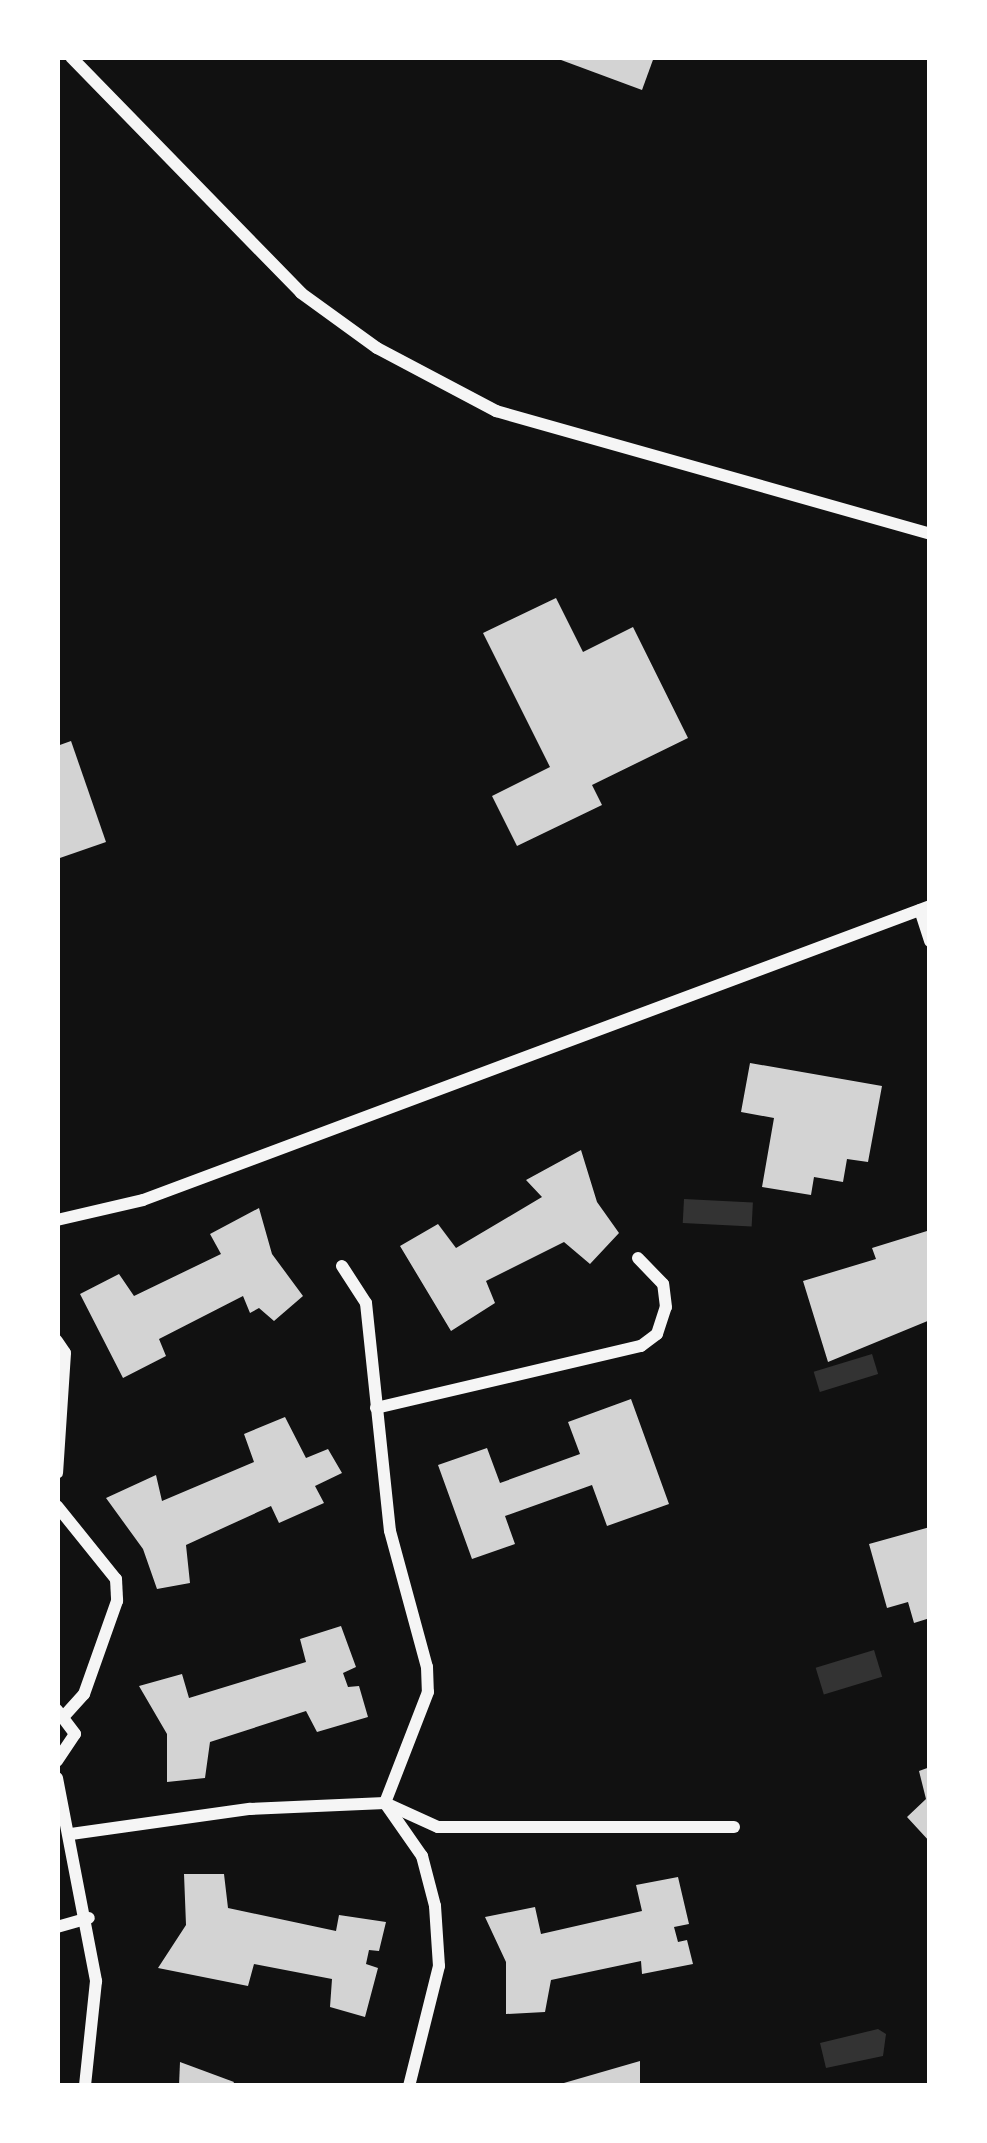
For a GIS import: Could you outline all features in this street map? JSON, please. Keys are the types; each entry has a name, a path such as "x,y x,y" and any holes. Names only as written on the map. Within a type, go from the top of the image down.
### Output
{"street":[{"path":"71,57 301,292 377,348 496,411 930,534"},
{"path":"57,1220 143,1201 925,908 930,941"},
{"path":"376,1408 641,1346 658,1334 666,1307 662,1284 638,1258"},
{"path":"342,1266 366,1304 390,1531 428,1692 385,1803"},
{"path":"57,1341 65,1353 57,1473"},
{"path":"57,1506 116,1579 117,1600 84,1694 61,1712 73,1745 57,1761"},
{"path":"57,1778 89,1918 95,1981 85,2086"},
{"path":"385,1803 422,1856 435,1906 439,1966 410,2086"},
{"path":"71,1834 250,1809 385,1803 438,1827 734,1827"},
{"path":"57,1927 89,1918"}],"shaded area":[{"path":"684,1199 753,1203 752,1227 683,1223"},
{"path":"872,1354 878,1374 820,1392 814,1372"},
{"path":"874,1650 882,1677 824,1695 816,1668"},
{"path":"878,2029 886,2034 883,2056 826,2068 820,2043"}],"building":[{"path":"553,57 654,57 642,90"},
{"path":"556,598 583,652 633,627 688,738 592,785 602,805 517,846 492,796 550,767 483,633"},
{"path":"71,741 106,842 57,859 57,746"},
{"path":"750,1063 882,1086 868,1162 847,1159 843,1182 814,1177 811,1195 762,1187 774,1118 741,1112"},
{"path":"581,1150 597,1202 619,1233 590,1264 564,1242 486,1281 495,1303 451,1331 400,1246 438,1224 456,1248 542,1197 526,1180"},
{"path":"259,1208 272,1254 303,1296 274,1321 259,1308 250,1313 243,1296 159,1339 166,1356 123,1378 80,1294 119,1274 134,1296 221,1254 210,1234"},
{"path":"927,1231 930,1320 828,1362 803,1281 876,1259 872,1248"},
{"path":"631,1399 669,1504 607,1526 592,1485 505,1516 515,1544 472,1559 438,1465 487,1448 500,1483 580,1454 568,1422"},
{"path":"285,1417 306,1458 328,1449 342,1473 315,1486 324,1503 279,1523 271,1506 186,1545 190,1583 157,1589 143,1549 106,1498 156,1475 162,1501 254,1462 244,1434"},
{"path":"930,1527 930,1618 914,1623 908,1602 887,1608 869,1544"},
{"path":"341,1626 356,1667 343,1673 348,1687 359,1686 368,1717 317,1732 306,1711 210,1742 205,1778 167,1782 167,1734 139,1686 182,1674 189,1698 306,1662 300,1639"},
{"path":"930,1767 930,1842 907,1817 926,1799 919,1771"},
{"path":"184,1874 224,1874 228,1908 336,1931 339,1915 386,1922 379,1951 369,1950 366,1964 378,1968 365,2017 330,2007 332,1979 254,1964 248,1986 158,1968 186,1925"},
{"path":"678,1877 689,1924 674,1927 678,1942 687,1940 693,1964 642,1974 641,1961 551,1980 545,2012 506,2014 506,1962 485,1917 535,1907 541,1934 642,1911 636,1885"},
{"path":"640,2061 640,2086 557,2086 557,2085"},
{"path":"180,2062 234,2082 232,2086 179,2086"}]}
